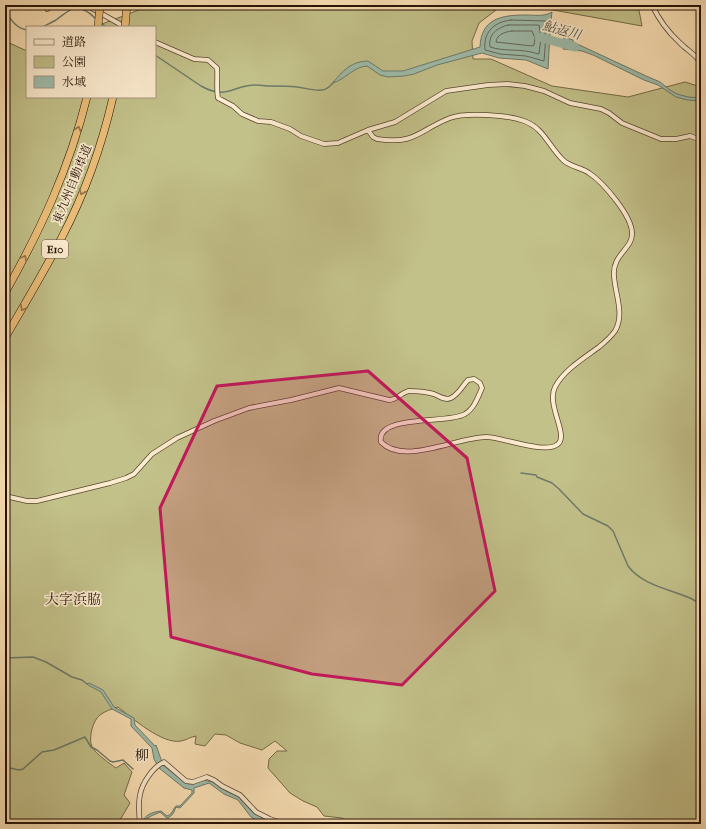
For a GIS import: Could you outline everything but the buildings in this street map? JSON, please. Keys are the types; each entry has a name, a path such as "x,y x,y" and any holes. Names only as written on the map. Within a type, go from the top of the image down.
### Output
{"highway":[{"path":"98,26 100,5"},
{"path":"125,26 127,5"},
{"name":"東九州自動車道","path":"5,293 53,200 79,129 87,98"},
{"name":"東九州自動車道","path":"5,338 62,236 78,202 96,156 113,98"}],"street":[{"path":"47,9 54,5"},
{"path":"85,5 123,26"},
{"path":"652,5 663,26 696,56 701,63"},
{"path":"156,42 194,59 208,60 217,68 218,79 216,88 218,98 233,106 242,114 258,121 271,122 290,129 301,136 324,144 338,143 368,130 395,122 446,91 482,85 507,84 525,86 570,103 601,109 622,123 661,139 676,140 690,136 701,140"},
{"path":"5,496 27,501 37,501 116,482 134,474 152,454 166,444 214,421 249,408 291,400 339,388 390,400 410,391 431,394 447,399 458,392 468,380 474,379 480,383 482,388 471,408 465,414 456,418 398,423 385,429 381,436 381,442 386,447 398,451 417,451 472,438 486,437 543,448 552,447 560,442 562,438 561,430 553,403 554,389 559,381 572,368 613,334 618,324 619,305 613,274 614,267 618,256 629,243 632,234 631,227 624,211 611,194 594,177 588,172 567,164 558,156 536,126 524,121 495,116 459,116 445,120 416,137 402,140 377,139 368,130"},
{"path":"140,824 140,795 148,778 157,766 164,762 186,781 193,782 207,777 214,780 240,795 256,812 285,824"}],"highlighted area":[{"path":"368,371 467,458 495,591 402,685 312,674 171,637 160,508 217,386"}],"green space":[{"path":"152,5 517,5 500,7 479,23 472,41 473,59 491,59 552,86 628,97 685,82 701,87 701,824 352,824 342,818 324,816 317,807 290,793 268,768 269,759 277,751 287,751 275,741 262,750 240,743 226,735 215,734 205,746 195,744 196,736 183,741 174,741 166,739 148,730 118,707 104,712 97,717 93,725 91,743 96,752 116,768 124,763 132,772 124,795 130,803 120,820 114,824 5,824 5,41 26,51 26,98 156,98 156,26 97,26"},
{"path":"525,5 638,5 642,26"}],"water":[{"path":"552,12 550,28 548,29 550,33 548,69 526,60 499,58 482,53 437,65 414,74 404,76 388,77 380,75 367,66 362,67 333,83 340,74 352,65 362,61 368,61 383,71 403,71 480,47 484,30 494,20 508,16 543,15"},
{"path":"564,37 660,82 677,94 701,98 701,101 687,100 676,97 658,85 644,80 593,55 582,51 563,49"},
{"path":"89,683 103,690 114,707 134,718 135,725 155,746 156,745 163,765 178,777 189,784 203,780 213,782 226,791 239,797 254,813 276,824 263,824 251,817 238,800 224,794 209,783 194,788 194,793 180,808 176,807 171,816 167,818 160,812 149,817 143,822 146,816 155,812 161,811 167,816 169,815 176,806 180,806 192,793 192,790 184,788 159,768 154,759 152,748 131,726 131,719 112,709 101,692 87,684"}],"waterway":[{"path":"44,26 56,20 69,10 76,8 86,11 97,20"},
{"path":"5,11 17,25 26,30"},
{"path":"101,23 105,26"},
{"name":"鮎返川","path":"539,37 575,47"},
{"path":"156,56 201,86 218,92 230,91 249,85 324,90 334,82"},
{"path":"521,473 536,475 537,477 552,483 583,514 608,526 613,531 628,566 641,578 656,586 690,598 701,604"},
{"path":"5,658 33,657 46,662 87,684"},
{"path":"5,767 19,770 23,769 42,752 54,750 85,737 91,747 110,761 113,762 123,760 133,769"}],"district":[{"name":"大字浜脇","path":"73,599"},
{"name":"柳","path":"142,755"}]}
